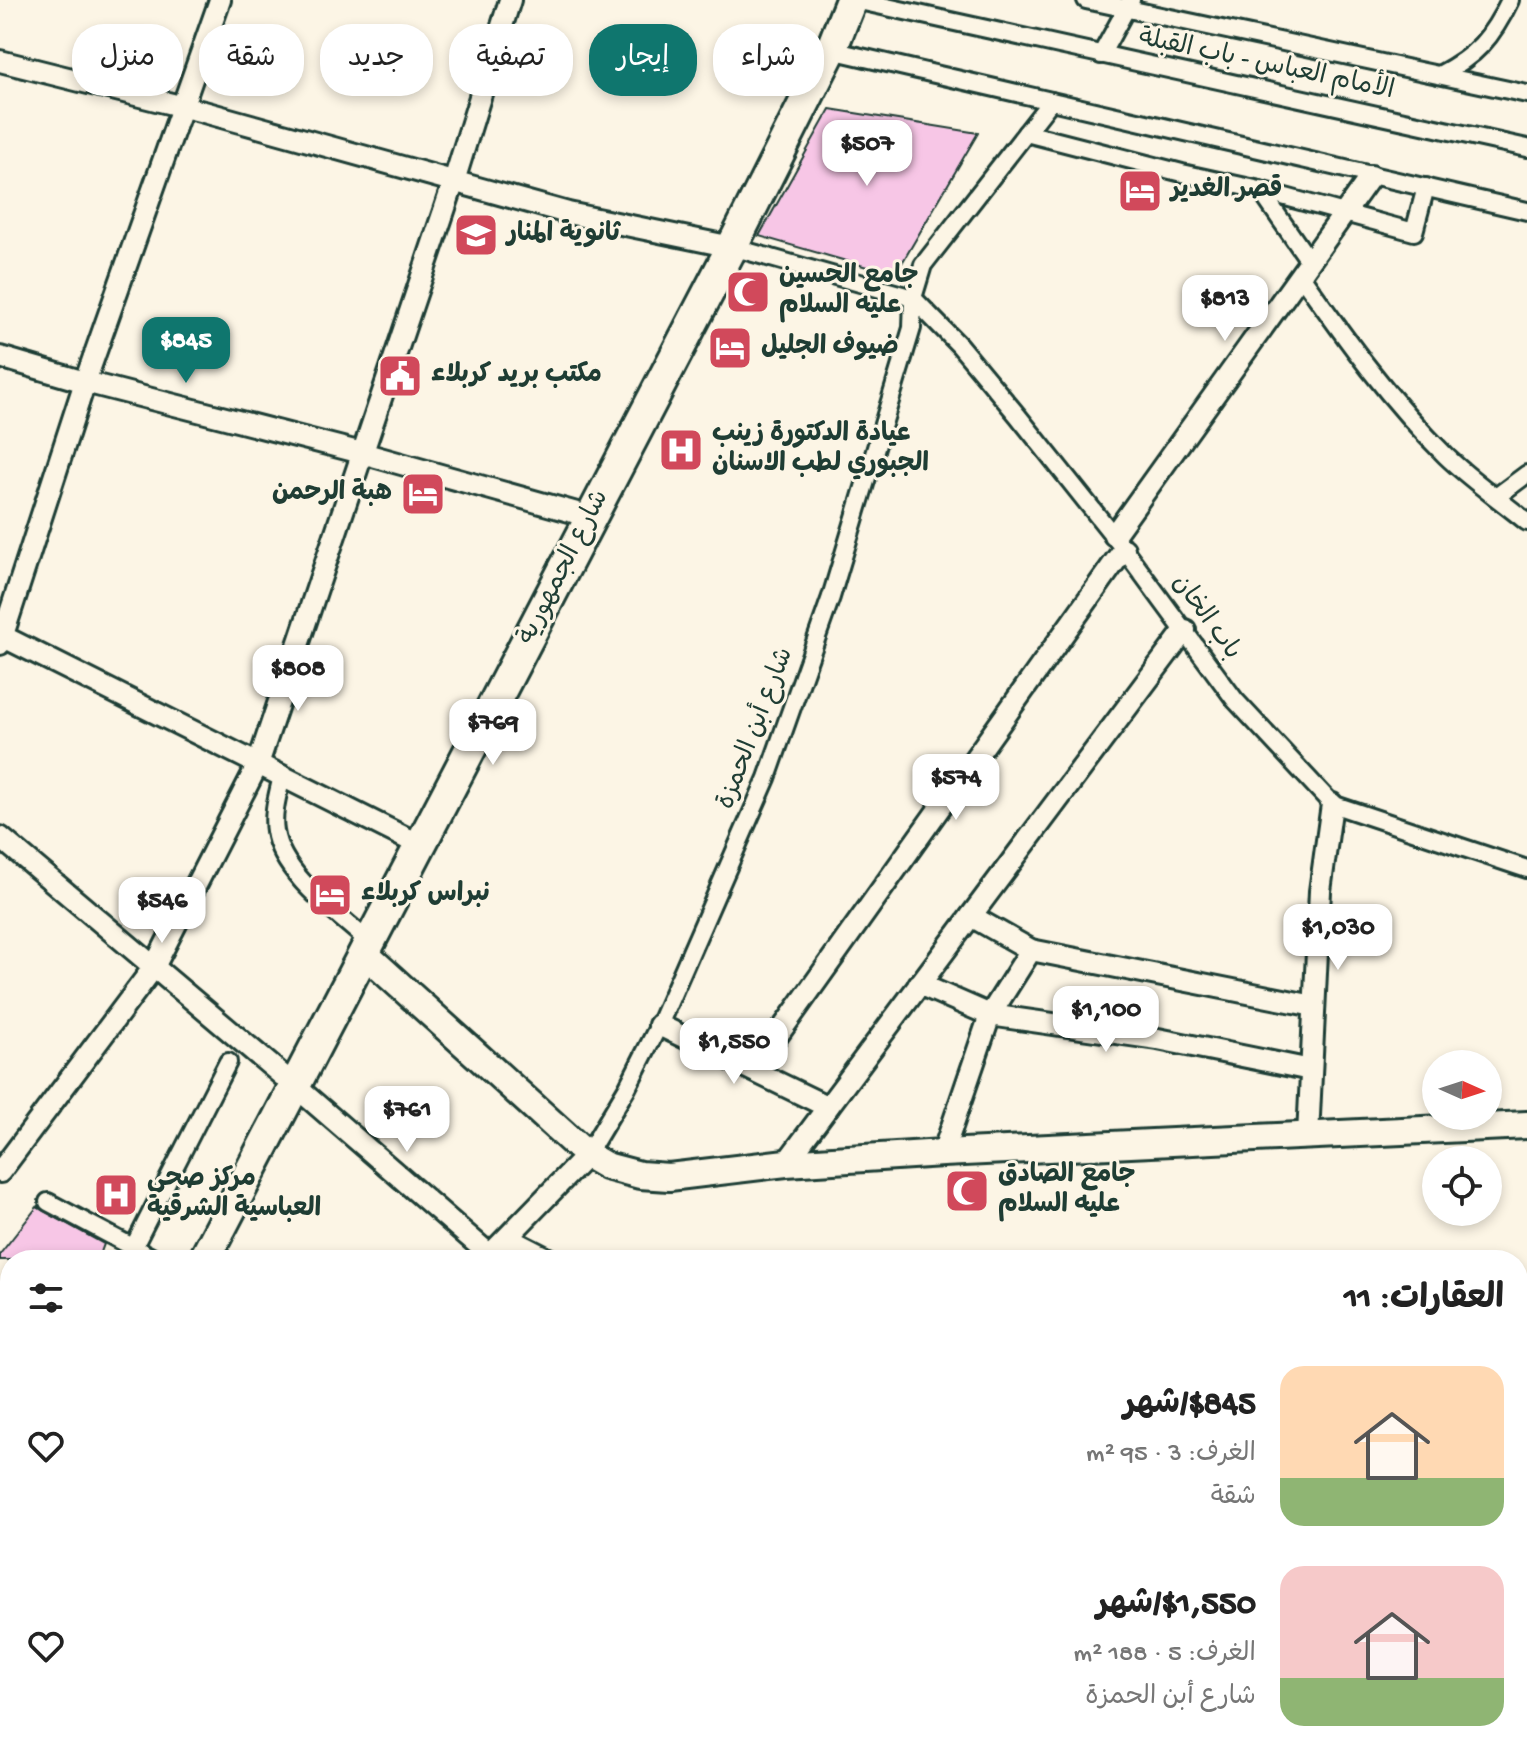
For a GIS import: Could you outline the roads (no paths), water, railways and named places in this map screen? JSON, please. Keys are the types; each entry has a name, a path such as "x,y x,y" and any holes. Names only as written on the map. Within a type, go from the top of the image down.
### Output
{"main road":[{"name":"شارع الجمهورية","path":"209,1250 732,247 853,0"}],"street":[{"path":"220,0 85,382 1,639 422,846"},
{"path":"0,1172 154,967 258,764 454,181 510,0"},
{"name":"الأمام العباس - باب القبلة","path":"853,0 885,3 1101,55 1527,148"},
{"path":"1086,0 1129,4 1527,94"},
{"path":"1439,75 1478,51 1493,33 1510,0"},
{"path":"1101,55 1129,4"},
{"path":"831,50 1527,211"},
{"path":"0,61 183,107 568,213 732,247 913,298"},
{"name":"شارع أبن الحمزة","path":"587,1155 627,1088 659,1025 767,778 826,612 912,328 913,298 923,265 1051,101"},
{"path":"1026,133 1260,190 1414,232 1426,187"},
{"path":"753,1070 1371,176"},
{"path":"1260,190 1358,357 1448,458 1527,522"},
{"name":"باب الخان","path":"913,298 959,345 1119,542 1235,700 1332,804 1527,869"},
{"path":"0,357 591,517"},
{"path":"1496,497 1527,474"},
{"path":"786,1163 1185,630"},
{"path":"282,776 274,809 275,833 283,855 298,878 368,949 587,1155 618,1169 640,1175 669,1177 786,1163 943,1153 1527,1125"},
{"path":"1308,1136 1320,891 1332,804"},
{"path":"0,837 295,1086 479,1250"},
{"path":"971,916 1031,950 1314,1006"},
{"path":"943,1153 990,1015 1031,950"},
{"path":"919,984 990,1015 1158,1039 1311,1070"},
{"path":"659,1025 828,1107"},
{"path":"132,1250 228,1062"},
{"path":"496,1250 587,1155"},
{"path":"48,1202 124,1250"},
{"path":"507,1238 530,1250"}],"place":[{"name":"قصر الغدير","path":"1140,191"},
{"name":"ثانوية المنار","path":"476,235"},
{"name":"جامع الحسين عليه السلام","path":"748,292"},
{"name":"ضيوف الجليل","path":"730,348"},
{"name":"مكتب بريد كربلاء","path":"400,376"},
{"name":"عيادة الدكتورة زينب الجبوري لطب الاسنان","path":"681,450"},
{"name":"هبة الرحمن","path":"423,494"},
{"name":"نبراس كربلاء","path":"330,895"},
{"name":"جامع الصادق عليه السلام","path":"967,1191"},
{"name":"مركز صحي العباسية الشرقية","path":"116,1195"}]}
